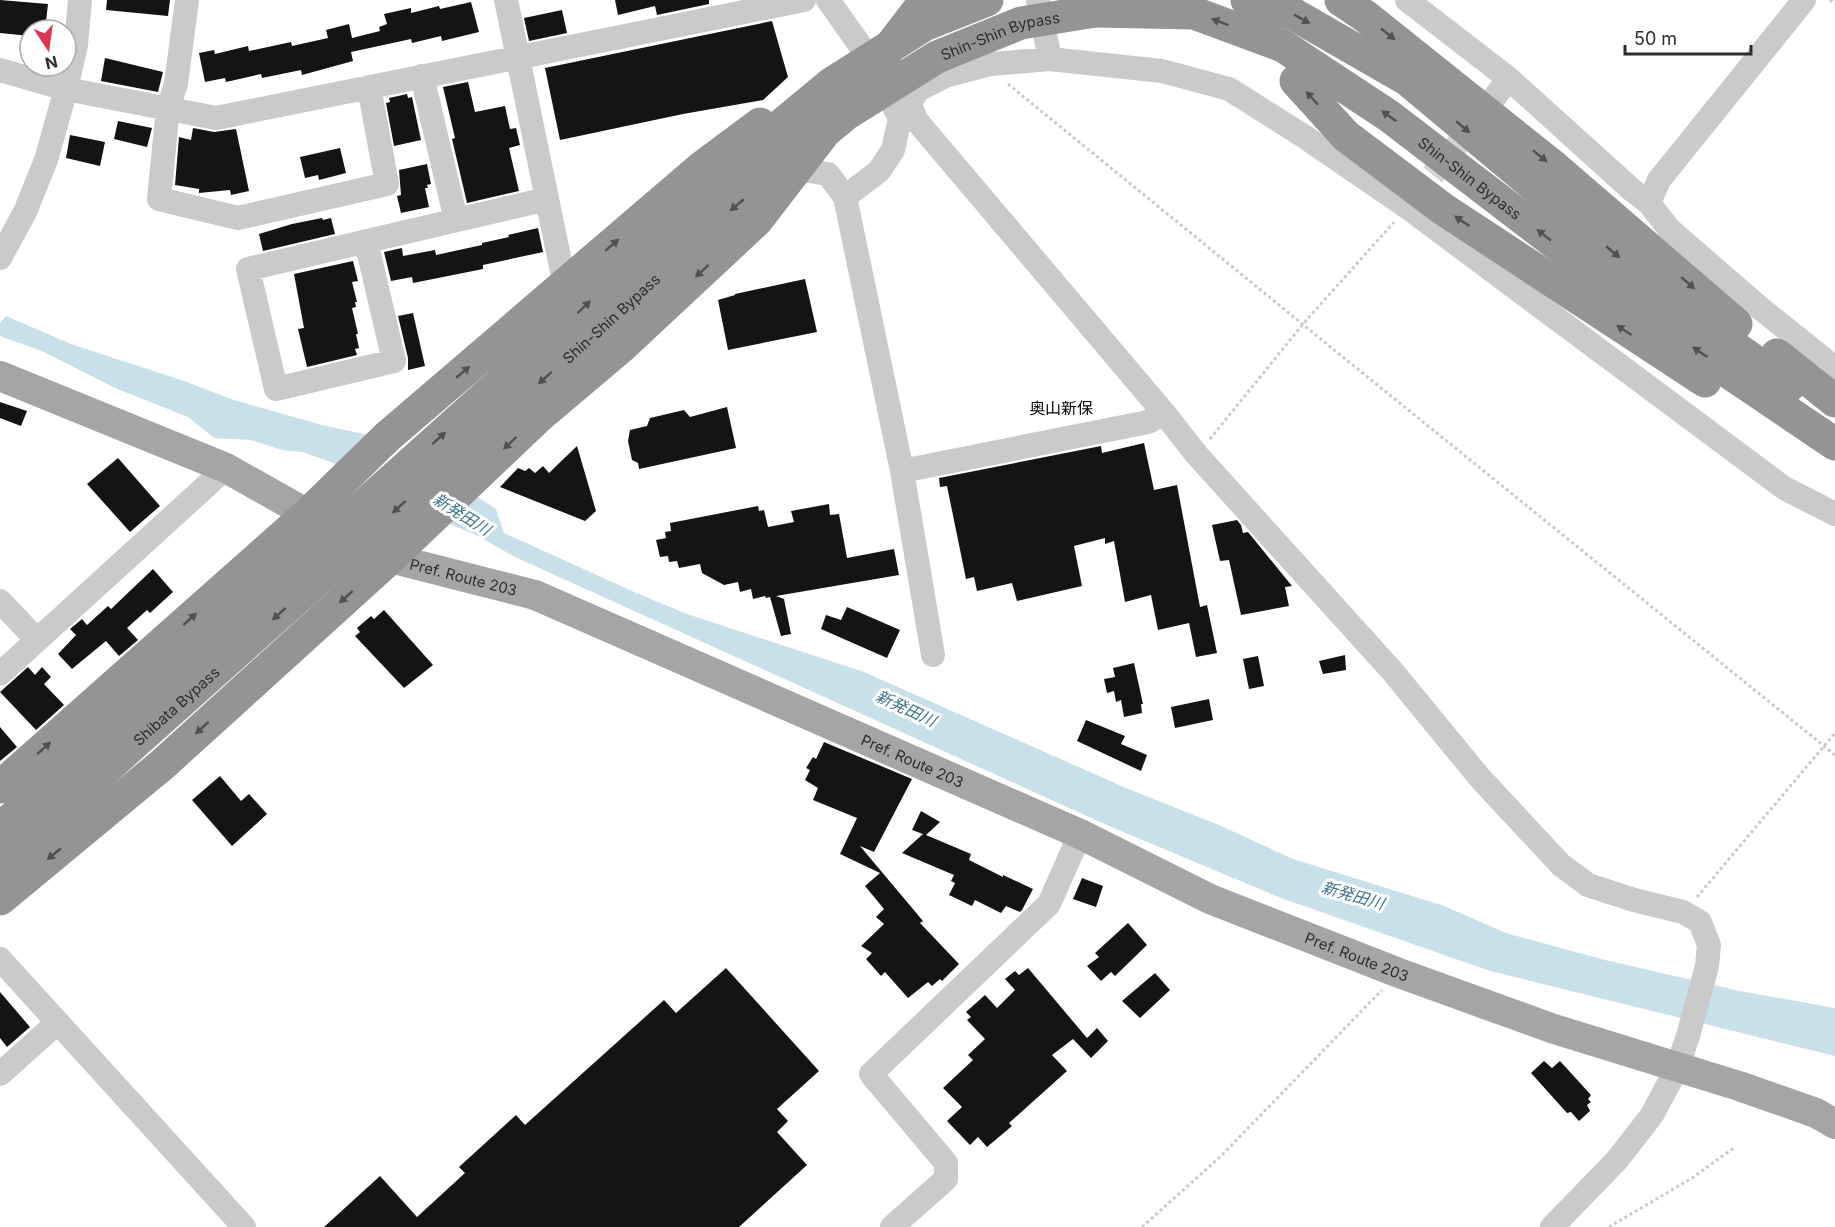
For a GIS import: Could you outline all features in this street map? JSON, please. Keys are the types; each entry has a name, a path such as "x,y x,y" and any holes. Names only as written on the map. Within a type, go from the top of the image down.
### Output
{"highway":[{"path":"0,899 163,764 390,558 537,418 621,348 758,220 796,169 868,58 899,0"},
{"path":"0,787 332,532 337,486 387,437 701,168 868,58 926,0"},
{"name":"Shin-Shin Bypass","path":"332,532 574,317 709,185 822,92 924,25 987,0"},
{"path":"1247,0 1295,15 1408,80 1684,311 1835,418"},
{"path":"1341,0 1365,16 1554,167 1721,312 1835,401"},
{"name":"Shin-Shin Bypass","path":"332,532 603,326 730,210 846,114 937,57 1021,23 1095,11 1194,12 1283,46 1389,116 1690,346 1835,444"},
{"path":"1296,81 1346,135 1443,209 1634,336 1813,450 1835,459"},
{"name":"Shibata Bypass","path":"0,866 106,751 332,532"},
{"name":"Shibata Bypass","path":"0,829 106,751"}],"main road":[{"name":"Pref. Route 203","path":"0,376 226,468 332,532 350,538 390,558 535,595 1080,834 1210,899 1554,1029 1739,1086 1816,1113 1835,1124"}],"street":[{"path":"0,258 25,212 46,160 76,45 80,0"},
{"path":"187,0 176,84 168,108 159,199 238,218 387,184 369,87"},
{"path":"506,0 565,286"},
{"path":"0,70 66,89 216,118 804,0"},
{"path":"828,0 905,111 916,120 1197,455 1393,672 1480,778 1561,865 1588,885 1634,900 1683,912 1700,922 1709,945 1707,966 1677,1068 1652,1115 1617,1161 1552,1227"},
{"path":"1038,0 1050,59"},
{"path":"1407,0 1502,88 1649,203 1669,229 1760,308 1835,368"},
{"path":"1649,203 1659,180 1804,0"},
{"path":"845,196 879,171 893,150 905,111 918,90 945,76 992,64 1050,59 1162,71 1229,89 1408,205 1784,488 1835,514"},
{"path":"422,76 456,220"},
{"path":"796,169 828,174 845,196 902,471 933,655"},
{"path":"366,242 394,361 276,389 248,269 547,199"},
{"path":"902,471 1148,422 1164,413"},
{"path":"0,674 226,468"},
{"path":"0,601 37,640"},
{"path":"892,1227 946,1179 946,1163 871,1074 1049,904 1080,834"},
{"path":"0,959 244,1227"},
{"path":"0,1074 57,1023"}],"path":[{"path":"1830,0 1835,4"},
{"path":"992,64 1011,87 1835,755"},
{"path":"1197,455 1303,324 1408,205"},
{"path":"1683,912 1835,733"},
{"path":"1143,1227 1220,1157 1399,972"},
{"path":"1609,1227 1692,1178 1735,1147"}],"water":[{"path":"6,316 71,344 234,400 322,425 369,435 336,464 303,452 282,450 251,440 214,438 188,417 115,388 44,352 0,336 0,323"},
{"name":"新発田川","path":"476,496 496,509 504,533 641,595 687,614 864,672 1293,859 1444,906 1506,933 1605,960 1740,991 1835,1008 1835,1056 1490,971 1281,898 1109,826 515,557 478,536 445,522"}],"building":[{"path":"0,0 48,4 46,18 18,18 18,35 0,33"},
{"path":"107,0 170,0 168,16 106,10"},
{"path":"615,0 709,0 709,4 657,15 655,6 618,15"},
{"path":"471,2 479,32 442,41 441,36 412,43 411,39 351,52 353,61 302,75 301,70 262,78 261,74 226,82 225,78 205,82 199,53 214,50 215,54 248,46 249,51 291,42 292,46 328,38 326,30 349,24 352,38 380,31 379,27 387,24 384,14 411,8 411,13 439,6 440,9"},
{"path":"562,10 567,33 529,41 524,18"},
{"path":"772,21 788,77 763,100 560,140 545,68"},
{"path":"105,58 163,72 158,92 101,81"},
{"path":"468,82 475,112 505,106 510,129 516,128 520,145 509,148 519,191 467,203 443,87"},
{"path":"407,94 408,98 412,97 421,140 394,146 386,103 390,102 389,98"},
{"path":"118,121 152,128 147,147 114,139"},
{"path":"193,128 214,132 236,129 249,191 231,195 230,190 199,193 199,189 175,185 179,137 191,140"},
{"path":"70,135 105,142 100,166 66,158"},
{"path":"340,148 346,173 319,180 318,175 305,178 300,157"},
{"path":"427,164 431,184 425,188 429,207 401,213 397,196 401,195 399,170"},
{"path":"322,218 323,220 331,218 335,234 263,251 259,234"},
{"path":"538,228 543,252 483,265 483,269 413,283 412,277 391,281 384,252 402,248 403,256 435,250 436,255 482,245 482,243 509,237 508,235"},
{"path":"353,261 358,281 352,282 357,302 355,302 356,307 352,308 358,334 356,334 359,348 355,349 357,355 307,367 298,329 304,328 294,274"},
{"path":"805,279 817,332 728,350 718,300 735,294"},
{"path":"413,313 425,366 408,370 408,358 398,316"},
{"path":"0,402 27,411 21,426 0,418"},
{"path":"727,407 736,448 639,469 638,463 632,460 628,441 630,430 647,426 650,418 684,410 690,417"},
{"path":"1144,443 1154,490 1177,485 1200,607 1207,605 1217,653 1196,657 1189,623 1158,630 1151,595 1125,602 1114,541 1105,544 1105,538 1074,546 1082,586 1017,601 1012,583 977,591 974,577 966,579 947,486 940,487 939,478 1101,446 1102,453"},
{"path":"577,446 596,511 585,521 500,487 518,468 525,471 529,468 535,473 543,466 549,473"},
{"path":"118,458 160,506 130,532 87,484"},
{"path":"829,504 830,515 839,514 847,558 894,549 899,575 776,596 784,599 791,634 781,636 770,597 753,599 751,589 740,592 738,582 724,585 702,573 700,564 679,568 677,561 669,562 668,556 660,557 656,540 666,538 665,532 671,531 670,523 758,506 759,511 764,510 768,527 794,522 791,511"},
{"path":"1237,520 1243,533 1248,532 1292,586 1285,587 1289,606 1241,615 1229,560 1220,561 1212,525"},
{"path":"153,569 173,592 150,613 147,610 127,628 138,640 119,656 106,641 72,669 58,654 76,635 70,629 82,619 87,625 108,606 111,609"},
{"path":"847,607 900,630 887,658 821,629 826,615 841,620"},
{"path":"384,610 433,665 404,688 355,636 360,632 357,628 371,616 374,619"},
{"path":"1345,655 1346,670 1323,674 1319,661"},
{"path":"1258,656 1264,686 1249,689 1243,659"},
{"path":"1134,663 1143,704 1141,704 1142,713 1124,717 1121,700 1116,702 1114,691 1107,693 1104,679 1115,677 1113,668"},
{"path":"28,667 35,675 42,667 51,677 44,684 64,705 36,730 0,692"},
{"path":"1209,699 1213,720 1175,728 1171,707"},
{"path":"1086,720 1125,736 1121,744 1147,755 1141,771 1077,741"},
{"path":"0,727 17,747 0,761"},
{"path":"824,742 912,779 874,852 860,846 923,921 920,923 959,964 942,981 940,979 932,986 928,982 908,998 885,972 881,976 866,959 872,953 861,946 884,924 876,917 884,909 865,886 880,873 840,854 857,818 813,800 818,788 805,780 810,770 806,768 813,757 816,759"},
{"path":"220,776 241,801 249,794 267,814 232,846 192,800"},
{"path":"921,811 940,822 926,835 971,854 969,860 1033,889 1020,912 1006,906 1001,913 975,900 972,906 949,895 955,883 951,881 954,875 902,853 923,834 912,830"},
{"path":"1082,878 1103,886 1096,907 1073,899"},
{"path":"1128,923 1147,945 1115,976 1111,972 1101,981 1087,966 1099,957 1095,953"},
{"path":"726,968 819,1071 777,1109 788,1121 777,1132 807,1165 739,1227 324,1227 380,1176 417,1217 465,1173 459,1167 516,1115 525,1125 664,1000 676,1013"},
{"path":"1028,968 1087,1038 1097,1028 1108,1041 1091,1058 1073,1039 1052,1055 1067,1071 1009,1123 1012,1126 987,1147 978,1137 970,1145 947,1121 962,1107 943,1088 973,1060 968,1055 985,1039 967,1020 971,1017 966,1012 985,995 997,1008 1015,990 1005,979 1015,971 1019,975"},
{"path":"1155,973 1170,990 1140,1018 1122,1001"},
{"path":"0,992 30,1027 7,1047 0,1038"},
{"path":"1544,1061 1552,1068 1560,1061 1591,1095 1588,1099 1591,1102 1587,1105 1590,1111 1579,1121 1571,1112 1567,1113 1531,1073"}],"tunnel":[{"path":"1410,203 1479,118"}],"district":[{"name":"奥山新保","path":"1061,408"}]}
